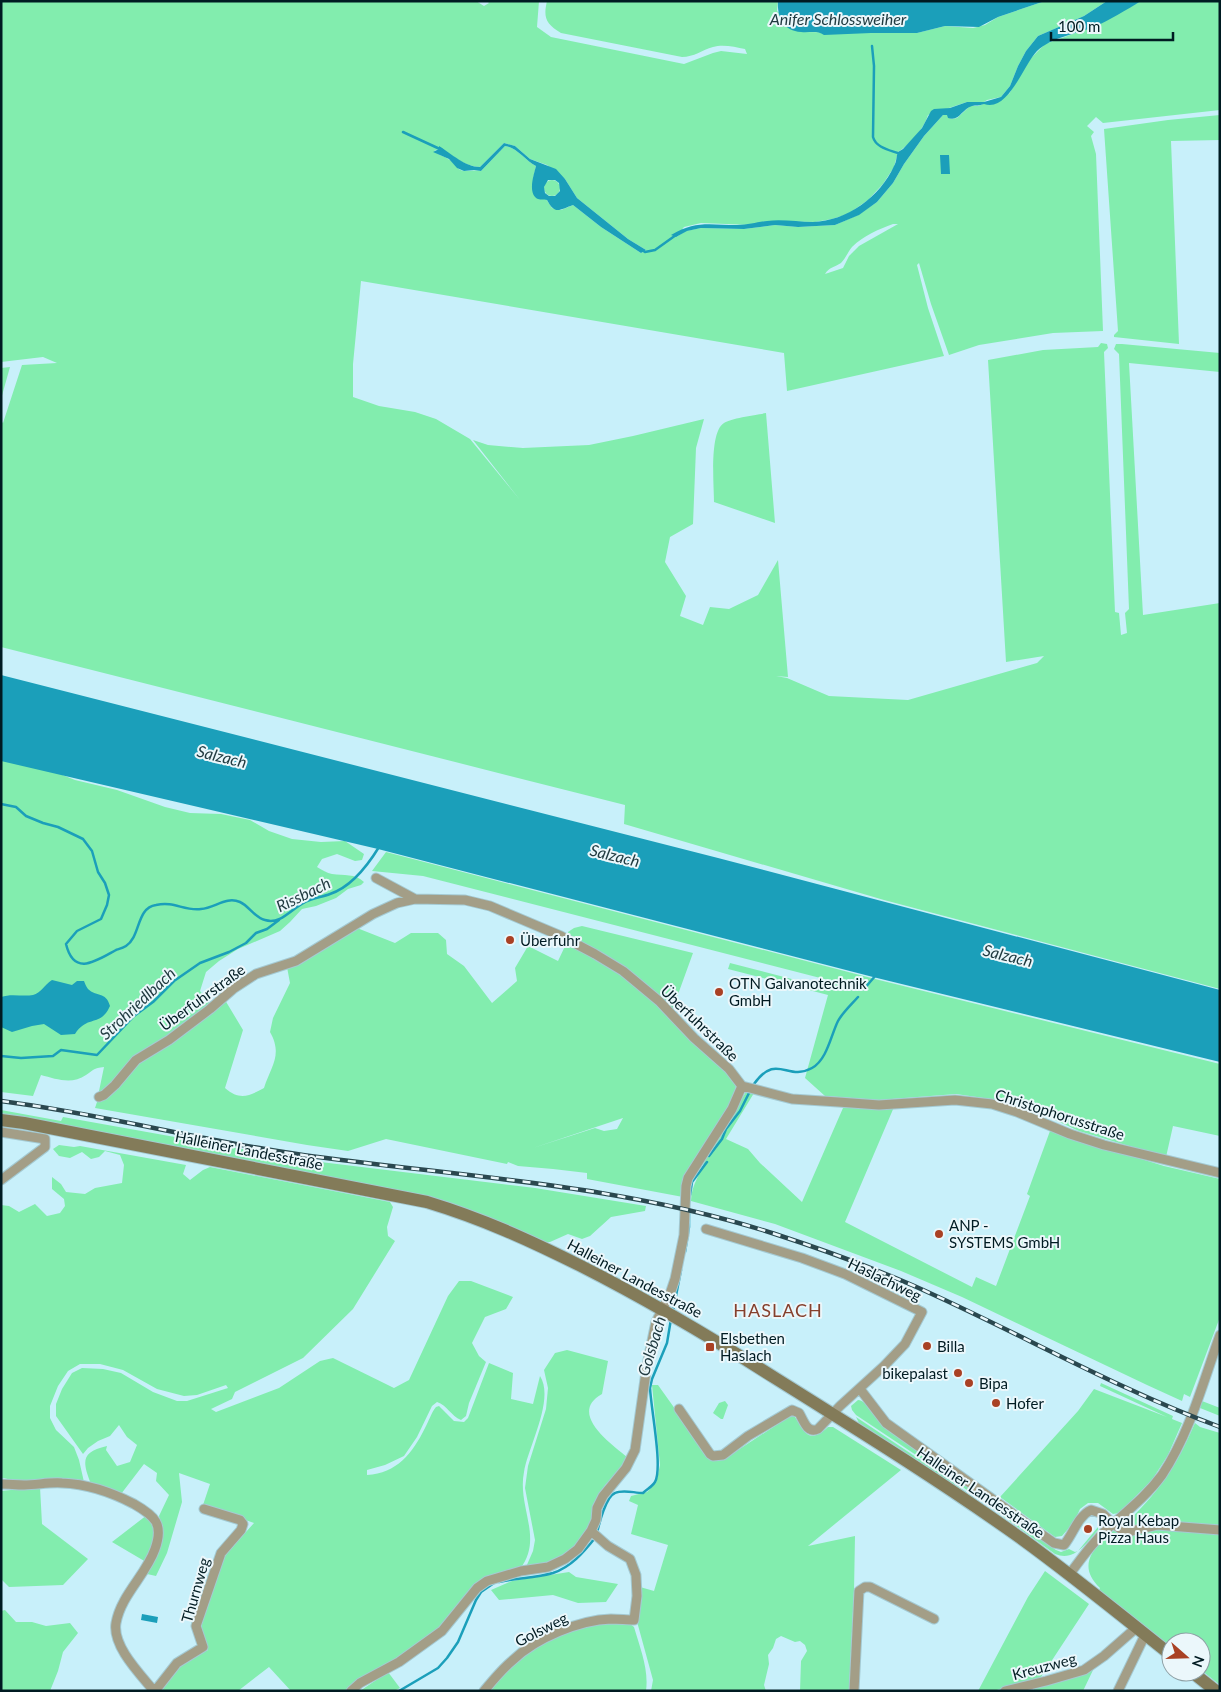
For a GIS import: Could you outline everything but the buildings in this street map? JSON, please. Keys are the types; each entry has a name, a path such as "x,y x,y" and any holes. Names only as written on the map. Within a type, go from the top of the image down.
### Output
{"main road":[{"name":"Halleiner Landesstraße","path":"1,1120 427,1202 488,1222 514,1233 669,1313 937,1480 1022,1539 1161,1647"},
{"path":"1205,1682 1216,1691"}],"street":[{"name":"Überfuhrstraße","path":"376,878 415,899"},
{"name":"Überfuhrstraße","path":"99,1097 115,1085 136,1060 169,1040 233,989 256,974 296,961 373,914 397,903 415,899 465,900 490,906 560,936 595,954 623,971 659,1001 694,1038 729,1069 742,1086"},
{"name":"Christophorusstraße","path":"742,1086 792,1099 879,1105 955,1100 992,1104 1104,1145 1220,1173"},
{"path":"351,1691 360,1683 399,1662 442,1631 477,1588 487,1581 521,1571 548,1567 578,1549 592,1531 596,1520 597,1508 603,1496 626,1468 635,1450 647,1365 656,1322 669,1313 670,1294 684,1235 688,1178 732,1110 742,1086"},
{"path":"1,1132 45,1139 45,1147 1,1180"},
{"name":"Haslachweg","path":"679,1409 713,1456 722,1455 748,1436 792,1410 799,1413 810,1430 818,1429 905,1344 922,1312 845,1274 802,1258 706,1229"},
{"path":"1069,1575 1090,1547 1147,1494 1161,1476 1176,1452 1188,1426 1220,1335"},
{"path":"860,1388 878,1414 892,1428 1054,1544 1064,1544 1085,1512 1091,1510 1103,1514 1122,1530 1132,1531 1157,1525 1220,1530"},
{"path":"1,1484 62,1483 96,1487 115,1494 153,1516 158,1524 158,1537 154,1550 122,1606 115,1624 118,1641 126,1655 154,1691"},
{"name":"Thurnweg","path":"154,1691 177,1663 203,1649 196,1626 221,1552 241,1530 243,1524 240,1520 204,1509"},
{"name":"Golsweg","path":"484,1691 514,1659 538,1643 564,1630 583,1623 610,1619 634,1620 637,1596 636,1575 630,1559 608,1546 592,1531"},
{"path":"854,1691 859,1592 865,1587 870,1587 934,1619"},
{"path":"1118,1691 1140,1631"},
{"name":"Kreuzweg","path":"1005,1691 1084,1670 1140,1631"}],"green space":[{"path":"1,1 476,1 484,6 489,3 487,1 539,1 537,27 551,37 684,64 721,51 747,54 745,49 717,46 682,57 561,33 552,27 547,20 545,12 547,1 778,1 777,11 801,32 917,33 945,26 973,28 985,25 998,17 1045,1 1107,1 1084,16 1038,36 1026,51 1010,86 1001,97 984,102 967,102 928,115 916,136 898,152 894,167 883,184 868,200 848,214 815,222 767,221 751,225 701,223 684,227 676,237 686,231 701,228 744,229 775,225 798,227 835,225 858,215 877,202 893,183 924,136 943,115 948,115 951,119 957,118 970,106 978,106 1009,94 1029,60 1045,44 1095,26 1141,1 1220,1 1220,110 1103,123 1096,117 1087,126 1094,132 1091,136 1096,154 1103,331 1053,333 979,345 949,355 919,263 917,265 928,308 944,356 787,391 784,353 361,281 353,364 353,397 379,406 415,412 436,419 470,439 520,500 473,440 488,445 523,448 589,445 704,419 696,448 693,524 670,537 665,562 686,596 680,616 703,625 710,607 729,609 758,595 778,560 788,677 776,676 787,678 829,696 908,700 1037,663 1044,656 1006,662 988,360 1043,350 1098,347 1101,343 1107,344 1108,348 1104,352 1115,612 1119,613 1121,635 1127,633 1125,613 1129,609 1119,354 1114,349 1116,344 1122,344 1220,353 1220,372 1129,363 1143,615 1220,603 1220,989 884,900 624,824 625,805 1,647 1,421 3,423 22,365 57,363 43,357 1,362","holes":["504,143 515,146 530,159 547,165 565,179 577,198 628,239 646,250 641,253 601,227 573,205 561,210 552,208 533,179 536,166 509,147 505,146 481,171 461,170 450,160 434,151 439,149 464,163 480,167","893,224 898,224 859,246 849,256 843,268 825,274 830,268 841,263 852,247 861,239"]},
{"path":"1220,115 1220,140 1171,141 1179,344 1114,337 1118,331 1104,129"},
{"path":"549,180 555,180 560,185 558,194 549,196 544,191 544,185"},
{"path":"10,367 1,399 1,368"},
{"path":"766,413 775,523 714,502 713,460 719,428 724,423 732,420"},
{"path":"1,759 50,770 75,780 117,790 165,807 190,813 221,814 250,820 269,831 292,839 321,842 345,841 364,854 362,860 355,861 337,854 322,859 317,867 330,874 349,875 357,877 364,882 361,885 348,889 336,898 302,909 280,931 238,949 219,961 206,972 200,991 211,1005 98,1096 104,1067 75,1080 64,1080 41,1075 33,1096 1,1092"},
{"path":"386,852 879,980 1220,1064 1220,1136 1173,1126 1166,1157 1079,1131 1018,1103 956,1094 879,1100 825,1096 805,1078 828,995 728,969 730,963 830,989 832,981 423,876 372,871"},
{"path":"582,926 693,953 672,1011 569,935 568,932"},
{"path":"357,928 395,943 411,933 438,933 446,940 447,954 464,966 492,1003 517,981 515,968 528,946 558,961 567,942 599,960 648,994 728,1073 736,1084 735,1098 683,1197 587,1179 587,1173 518,1166 508,1162 507,1164 386,1139 348,1151 95,1108 98,1099 137,1061 225,1000 243,1030 225,1088 235,1095 244,1096 264,1088 276,1054 276,1047 270,1032 273,1018 290,983 287,967","holes":["623,1118 617,1129 604,1131 595,1128 533,1148"]},
{"path":"746,1092 754,1093 726,1139 748,1149 760,1163 802,1202 843,1108 894,1107 845,1222 972,1287 976,1277 996,1286 1030,1196 1027,1194 1050,1131 1164,1166 1220,1179 1220,1317 1190,1397 1184,1394 1182,1401 962,1297 901,1271 775,1224 691,1201 693,1189 706,1156"},
{"path":"1,1110 61,1121 63,1117 304,1160 535,1188 646,1206 645,1211 611,1217 590,1236 582,1239 568,1234 550,1242 544,1242 491,1218 429,1197 25,1117 1,1114"},
{"path":"59,1145 80,1146 186,1165 183,1174 190,1180 210,1167 390,1202 393,1207 387,1227 388,1236 395,1241 353,1309 303,1358 235,1392 232,1399 211,1409 216,1412 279,1388 320,1361 333,1358 394,1388 409,1380 448,1296 459,1281 471,1281 513,1297 506,1309 485,1317 472,1343 479,1356 486,1362 469,1403 466,1416 461,1420 437,1402 432,1406 417,1437 404,1456 385,1465 367,1470 367,1475 395,1466 409,1454 436,1407 439,1406 454,1421 464,1422 468,1418 489,1363 513,1373 511,1399 533,1404 540,1376 544,1386 543,1410 526,1462 523,1485 530,1546 527,1557 520,1569 497,1573 482,1581 443,1624 408,1652 369,1673 346,1691 291,1691 269,1667 238,1691 158,1691 180,1666 208,1650 199,1628 220,1561 254,1523 203,1505 210,1484 179,1473 182,1502 167,1553 156,1576 147,1574 156,1555 163,1532 159,1516 169,1495 156,1481 157,1473 144,1464 121,1494 91,1484 85,1463 92,1451 107,1446 106,1450 117,1466 130,1462 137,1445 127,1437 119,1425 110,1436 98,1441 83,1454 56,1416 56,1404 62,1389 72,1373 82,1368 103,1369 121,1373 153,1392 177,1401 187,1401 228,1388 226,1385 197,1395 184,1396 157,1389 123,1370 100,1364 80,1364 68,1371 58,1386 50,1406 50,1418 56,1430 74,1447 84,1482 14,1481 1,1479 1,1205 9,1206 19,1212 35,1204 47,1216 60,1213 65,1206 64,1199 52,1189 52,1177 61,1184 66,1192 85,1194 95,1188 122,1183 124,1165 120,1155 105,1151 99,1157 91,1159 82,1152 70,1158 59,1156 53,1149"},
{"path":"567,1350 608,1361 602,1394 593,1402 589,1410 590,1419 603,1436 627,1457 623,1466 601,1492 597,1500 591,1525 575,1547 564,1556 552,1562 537,1567 532,1564 526,1567 533,1551 535,1540 525,1488 528,1466 546,1409 548,1388 544,1370 555,1353"},
{"path":"1101,1383 1173,1416 1172,1419 1182,1423 1168,1455 1152,1480 1119,1513 1113,1514 1098,1503 1088,1503 1080,1509 1074,1522 1062,1536 1055,1537 1000,1497 1078,1411 1094,1389 1167,1417 1100,1386"},
{"path":"652,1385 658,1385 710,1458 723,1460 790,1416 795,1417 808,1435 816,1435 828,1427 833,1427 901,1470 808,1546 855,1536 849,1691 800,1691 801,1661 807,1651 805,1645 800,1641 795,1642 781,1636 776,1639 768,1655 769,1664 764,1685 766,1691 651,1691 653,1680 636,1618 640,1587 654,1591 668,1545 631,1534 638,1505 629,1501 631,1496 647,1492 656,1483 660,1465"},
{"path":"858,1400 865,1403 893,1434 1056,1550 1061,1552 1069,1549 1075,1552 1078,1551 1068,1555 1062,1556 1055,1554 949,1477 856,1415 851,1406"},
{"path":"725,1401 728,1405 723,1419 721,1419 713,1413 719,1403"},
{"path":"1202,1401 1220,1408 1220,1416 1200,1408"},
{"path":"856,1417 937,1471 1012,1525 859,1423"},
{"path":"1195,1423 1200,1427 1220,1433 1220,1528 1133,1529 1123,1526 1147,1502 1165,1479"},
{"path":"40,1487 42,1524 88,1559 63,1585 9,1587 1,1579 1,1491"},
{"path":"147,1515 156,1530 154,1546 146,1562 112,1542"},
{"path":"1098,1527 1098,1530 1078,1551"},
{"path":"1166,1528 1220,1533 1220,1685 1211,1678 1211,1632 1161,1632 1161,1639 1099,1590 1100,1588 1091,1576 1088,1565 1092,1553 1105,1537 1115,1531 1125,1535"},
{"path":"1045,1571 1089,1604 1039,1680 992,1691 978,1691 1028,1597"},
{"path":"569,1572 576,1577 618,1584 606,1602 578,1603 553,1595 499,1600 491,1590 512,1581"},
{"path":"5,1610 16,1622 32,1622 46,1626 70,1623 78,1633 63,1652 50,1691 1,1691 1,1611"},
{"path":"595,1624 630,1624 634,1627 645,1667 646,1691 486,1691 518,1660 540,1644 560,1635"},
{"path":"1094,1668 1083,1691 1033,1691 1036,1686 1081,1674"},
{"path":"388,1672 400,1688 394,1691 360,1691"}],"water":[{"name":"Anifer Schlossweiher","path":"778,1 1045,1 998,17 979,27 945,26 917,33 824,35 816,32 790,29 780,18"},
{"path":"1107,1 1141,1 1100,24 1043,46 1032,57 1015,86 1001,101 993,105 972,106 958,117 952,119 948,118 947,115 943,115 924,136 893,183 877,202 859,215 835,225 798,227 775,225 744,229 701,228 687,231 676,237 671,235 696,225 741,225 773,220 826,221 850,212 880,188 895,164 898,152 922,128 931,111 934,109 950,108 967,102 984,102 1001,97 1010,86 1026,51 1038,36 1084,16"},
{"path":"504,143 515,146 530,159 556,169 577,198 628,239 646,250 641,253 601,227 573,205 558,210 552,208 547,200 538,199 533,193 532,188 536,166 509,147 505,146 481,171 464,171 457,168 449,159 433,152 439,149 439,146 469,165 480,167","holes":["548,180 555,180 559,183 560,191 555,196 549,196 545,193 544,187"]},
{"path":"940,155 949,155 950,174 941,174"},
{"name":"Salzach","path":"1,675 718,858 1220,990 1220,1062 873,977 378,849 1,761"},
{"path":"52,980 72,985 77,981 84,981 88,989 106,998 110,1006 102,1017 85,1024 75,1034 61,1035 44,1024 12,1032 1,1027 1,997 33,995 38,993"},
{"path":"142,1614 158,1617 157,1623 141,1620"}],"waterway":[{"path":"872,46 874,66 873,137 880,146 900,154"},
{"path":"403,132 442,150"},
{"path":"642,250 645,252 655,250 676,235"},
{"name":"Rissbach","path":"1,804 16,807 26,816 58,827 83,839 92,851 98,872 105,883 109,895 107,905 101,919 77,931 66,944 74,960 86,964 126,946 134,936 145,911 156,905 169,904 189,909 201,909 230,900 240,902 261,919 276,920 311,899 338,891 352,881 370,861 379,847"},
{"name":"Strohriedlbach","path":"1,1056 21,1058 53,1056 61,1050 97,1055 134,1016 153,1002 174,981 200,963 246,943 256,933 267,929 279,920"},
{"name":"Golsbach","path":"864,989 876,975"},
{"name":"Golsbach","path":"754,1084 769,1070 782,1069 796,1072 812,1068 817,1064 825,1053 838,1021 858,997"},
{"name":"Golsbach","path":"709,1156 740,1111 749,1093"},
{"name":"Golsbach","path":"690,1195 692,1182 707,1162"},
{"name":"Golsbach","path":"685,1252 689,1227 689,1211"},
{"name":"Golsbach","path":"673,1311 681,1270"},
{"name":"Golsbach","path":"597,1533 603,1511 612,1495 621,1491 643,1493 655,1482 658,1464 650,1388 667,1343 671,1319"},
{"name":"Golsbach","path":"499,1582 553,1573 576,1559 595,1538"},
{"name":"Golsbach","path":"399,1691 438,1668 447,1658 458,1642 481,1592 494,1583"}],"railway":[{"path":"1,1101 39,1106 265,1149 362,1163 541,1184 659,1204 717,1217 775,1234 895,1278 1142,1395 1220,1427"}],"place":[{"name":"Überfuhr","path":"510,940"},
{"name":"OTN Galvanotechnik GmbH","path":"719,992"},
{"name":"ANP - SYSTEMS GmbH","path":"939,1234"},
{"name":"Billa","path":"927,1346"},
{"name":"Elsbethen Haslach","path":"710,1347"},
{"name":"bikepalast","path":"958,1373"},
{"name":"Bipa","path":"969,1383"},
{"name":"Hofer","path":"996,1403"},
{"name":"Royal Kebap Pizza Haus","path":"1088,1529"}],"district":[{"name":"HASLACH","path":"778,1310"}]}
